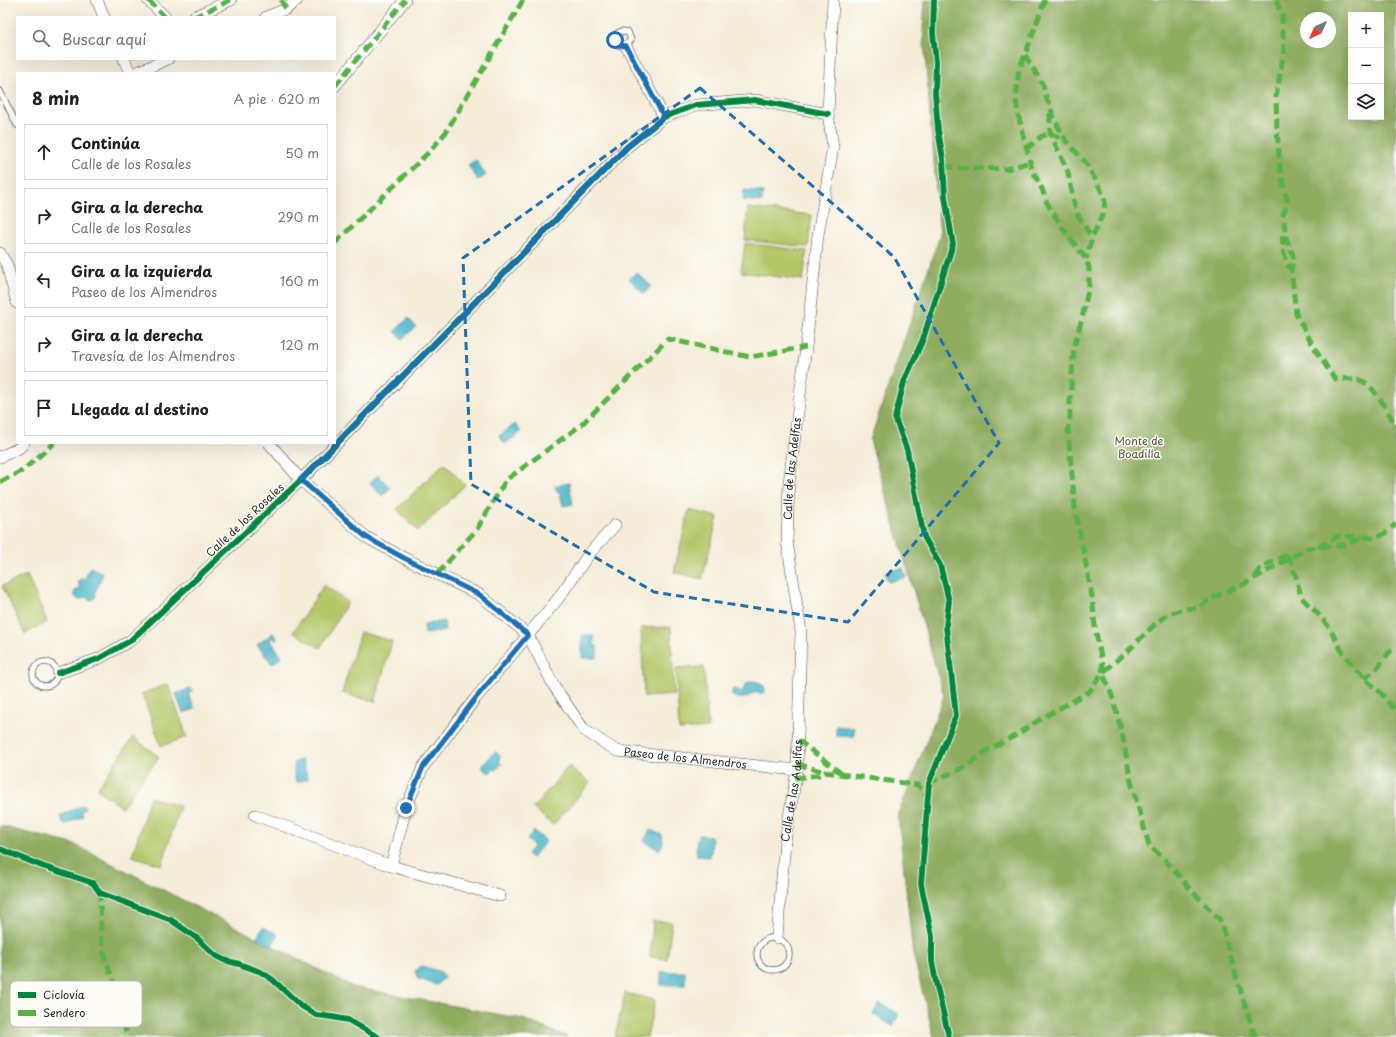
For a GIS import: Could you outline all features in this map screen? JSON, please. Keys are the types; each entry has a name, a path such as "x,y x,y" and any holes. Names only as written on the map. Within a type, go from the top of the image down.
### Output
{"street":[{"path":"96,0 104,16"},
{"path":"148,0 164,16"},
{"path":"196,16 231,0"},
{"path":"267,16 283,4 297,0"},
{"path":"336,85 405,0"},
{"name":"Calle de las Adelfas","path":"777,938 785,841 797,770 801,632 787,541 789,483 818,235 833,147 828,114 833,0"},
{"path":"626,46 664,117"},
{"path":"124,60 130,72"},
{"path":"137,72 166,60"},
{"name":"Calle de los Rosales","path":"58,673 98,659 130,641 301,480 627,147 664,117 696,105 755,100 828,114"},
{"path":"0,253 7,265 16,299"},
{"path":"0,457 19,448 23,444"},
{"name":"Paseo de los Almendros","path":"270,444 301,480 366,537 404,558 480,595 528,635 554,686 584,730 617,751 797,770"},
{"path":"391,866 406,808 423,767 475,699 557,600 589,554 615,526"},
{"path":"255,815 391,866 500,896"}],"lane":[{"path":"0,91 16,123"},
{"path":"46,661 54,666 58,673 53,684 46,686 37,684 32,674 33,669 37,664 46,661"},
{"path":"777,938 783,941 788,947 790,953 785,965 778,970 769,970 760,964 757,956 757,950 760,943 765,940 777,938"}],"highlighted area":[{"path":"700,88 894,257 999,443 848,622 654,592 471,484 463,258"}],"green space":[{"name":"Monte de Boadilla","path":"925,0 1396,0 1396,1037 934,1037 913,954 898,815 944,696 870,440 940,235 923,30"},
{"path":"748,208 812,215 808,247 745,240"},
{"path":"745,243 807,251 803,280 741,272"},
{"path":"444,463 465,485 418,531 397,509"},
{"path":"689,510 718,517 702,579 674,572"},
{"path":"27,575 47,622 25,634 2,586"},
{"path":"324,585 348,602 320,648 293,632"},
{"path":"671,627 674,695 644,697 641,628"},
{"path":"360,632 392,641 375,702 342,693"},
{"path":"704,667 708,728 679,730 676,668"},
{"path":"168,684 187,737 161,746 142,694"},
{"path":"133,737 159,757 122,807 97,789"},
{"path":"569,766 590,783 553,825 533,808"},
{"path":"150,797 180,806 162,865 132,856"},
{"path":"0,826 73,844 353,987 523,1019 567,1037 0,1037"},
{"path":"653,921 672,922 667,959 650,957"},
{"path":"625,993 655,1000 647,1037 615,1037"}],"water":[{"path":"476,160 486,175 478,180 468,165"},
{"path":"744,190 763,192 762,202 743,200"},
{"path":"636,272 651,286 644,294 629,279"},
{"path":"408,318 416,327 402,339 395,331"},
{"path":"515,424 521,432 505,444 499,436"},
{"path":"378,475 390,488 382,496 370,483"},
{"path":"569,483 573,504 563,506 560,493 557,491 555,486"},
{"path":"90,567 103,573 95,593 96,596 93,600 89,600 84,596 82,599 77,599 74,595 75,591 80,589 78,581 85,579"},
{"path":"903,568 906,577 888,582 885,573"},
{"path":"444,621 445,631 425,634 424,624"},
{"path":"273,633 277,639 276,641 273,637 270,640 282,657 272,664 257,645"},
{"path":"582,635 594,635 594,646 597,646 597,658 582,658"},
{"path":"751,681 758,682 764,686 765,691 760,694 755,692 744,698 738,698 732,695 732,690 736,689 742,692 746,684"},
{"path":"191,688 192,692 188,694 195,709 183,713 176,694"},
{"path":"836,726 854,728 854,737 836,736"},
{"path":"495,752 500,755 499,761 502,764 496,770 494,769 491,772 487,772 483,769 483,765"},
{"path":"302,760 308,779 296,782 294,762"},
{"path":"83,805 85,809 81,811 83,816 64,825 60,816"},
{"path":"650,830 662,835 663,844 659,850 644,841"},
{"path":"534,831 546,841 532,858 527,854 534,846 527,840"},
{"path":"699,835 711,836 711,853 709,853 709,857 697,856 697,839 699,839"},
{"path":"263,927 278,934 272,946 256,938"},
{"path":"422,966 441,972 444,978 437,985 418,979 415,971"},
{"path":"661,972 685,972 685,985 661,985"},
{"path":"879,1003 899,1014 893,1026 873,1014"}],"marked path":[{"path":"148,0 164,16"},
{"path":"196,16 231,0"},
{"path":"281,0 286,9"},
{"path":"336,85 405,0"},
{"path":"336,242 431,150 446,132 523,0"},
{"path":"1045,0 1019,69 1016,99 1018,114 1032,169 1047,203 1064,230 1086,259 1089,268 1089,285 1074,348 1068,430 1075,508 1092,596 1095,627 1103,667 1102,673 1112,696 1122,733 1131,782 1149,845 1167,862 1190,889 1220,920 1255,1037"},
{"path":"1276,0 1282,16 1284,51 1276,97 1277,129 1280,169 1288,204 1283,214 1286,238 1295,260 1291,268 1296,314 1316,351 1335,379 1360,380 1371,387 1381,400 1396,427"},
{"path":"1025,55 1043,85 1055,120 1066,141 1086,163 1101,190 1105,202 1103,214 1092,238 1086,259"},
{"path":"1050,113 1050,133 1068,172 1076,212 1092,238"},
{"path":"1026,149 1042,136 1050,133 1066,141"},
{"path":"943,166 960,168 1007,169 1030,162"},
{"path":"1283,235 1284,253 1291,270"},
{"path":"437,574 477,529 506,480 581,425 668,339 750,357 806,347"},
{"path":"0,482 22,471 53,444"},
{"path":"929,783 963,768 989,749 1013,737 1039,720 1090,691 1102,673 1128,651 1157,622 1167,615 1183,609 1198,608 1212,598 1244,584 1308,548 1344,545 1367,537 1375,538 1383,535 1396,524"},
{"path":"1318,547 1339,536 1363,537"},
{"path":"1255,576 1261,567 1289,554"},
{"path":"1287,556 1296,576 1301,597 1329,627 1343,653 1364,678 1380,692 1396,711"},
{"path":"1364,678 1375,671 1387,655 1396,648"},
{"path":"798,740 842,774"},
{"path":"797,764 825,772"},
{"path":"795,778 819,775 825,772 918,785 927,797"},
{"path":"99,891 101,936 105,958 113,981"},
{"path":"125,1027 127,1037"}],"cycle path":[{"path":"934,0 933,33 936,63 935,92 938,130 943,159 945,197 953,244 923,339 904,382 895,418 907,450 924,537 940,565 949,601 946,626 956,716 929,783 921,884 932,936 932,961 936,983 949,1037"},
{"path":"58,673 98,659 130,641 301,480 627,147 664,117 696,105 755,100 828,114"},
{"path":"0,849 42,866 93,883 100,893 171,920 198,939 216,956 261,972 273,980 300,1005 316,1015 348,1020 378,1037"}],"route":[{"path":"406,808 423,767 475,699 528,635 480,595 404,558 366,537 301,480 627,147 664,117 626,46 618,45 615,40"}]}
